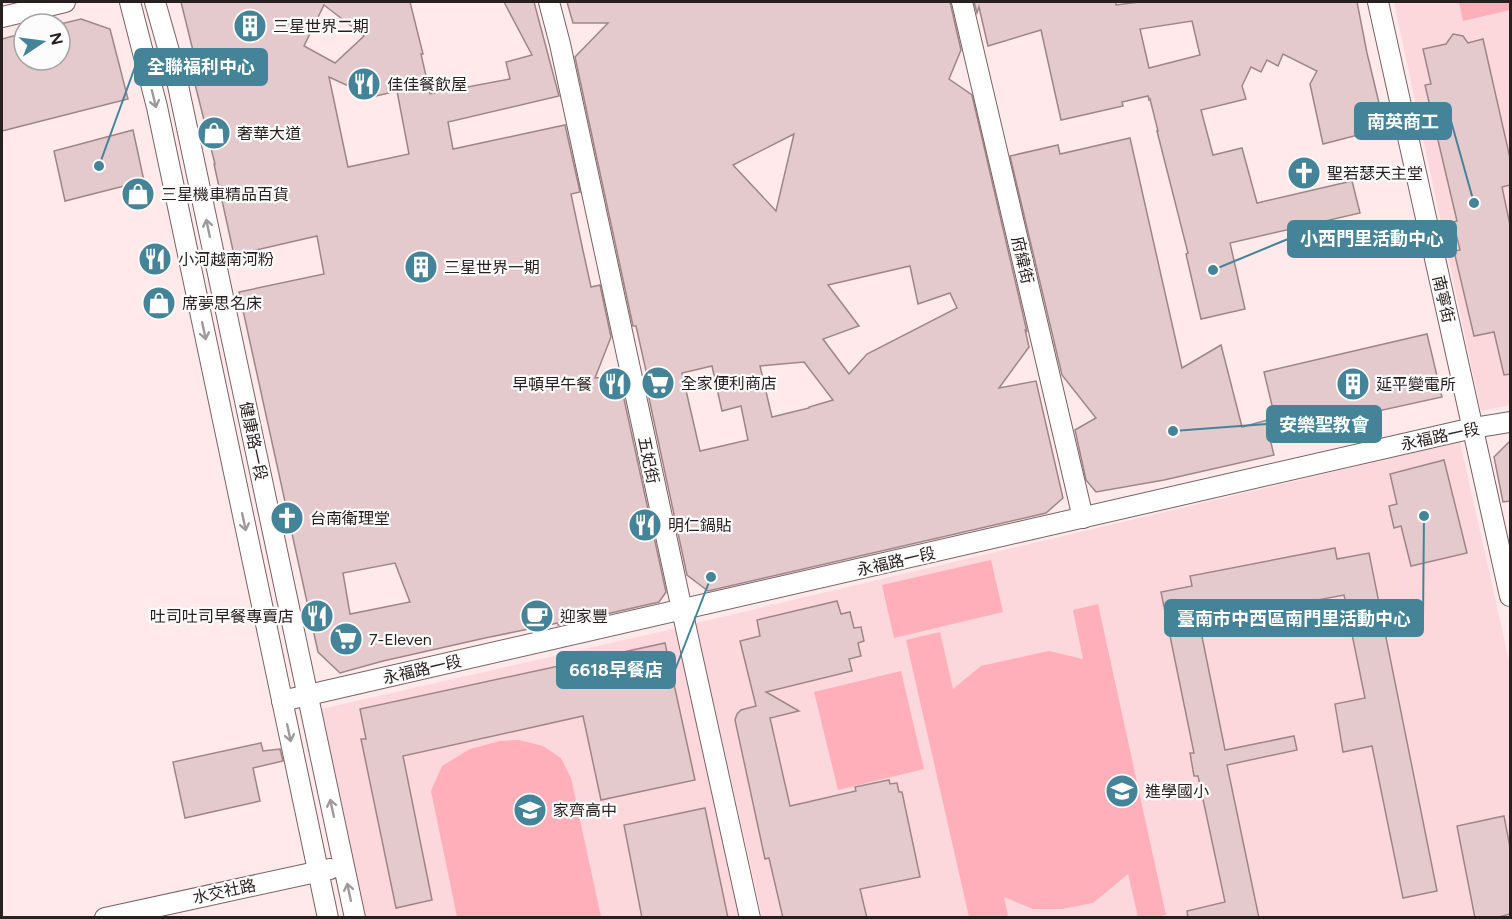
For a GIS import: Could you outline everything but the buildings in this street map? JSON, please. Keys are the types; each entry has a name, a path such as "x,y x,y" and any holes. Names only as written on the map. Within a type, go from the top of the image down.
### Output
{"street":[{"path":"2,18 65,2"},
{"name":"健康路一段","path":"130,2 157,107 328,918"},
{"name":"健康路一段","path":"155,2 176,76 355,918"},
{"name":"五妃街","path":"549,2 750,918"},
{"name":"府緯街","path":"962,2 1083,518"},
{"name":"南寧街","path":"1378,2 1510,596"},
{"name":"永福路一段","path":"282,702 1473,428 1510,422"},
{"name":"水交社路","path":"105,918 344,866"}],"shaded area":[{"path":"1394,2 1510,2 1510,405 1481,411"},
{"path":"1459,2 1510,2 1510,10 1463,21"},
{"name":"進學國小","path":"1460,442 1510,665 1510,917 762,917 696,623"},
{"path":"991,560 1003,612 894,638 882,585"},
{"path":"1098,604 1166,915 1138,917 1128,874 1093,903 1062,909 1033,909 1004,897 1008,917 969,917 906,640 940,632 953,689 981,666 1049,651 1083,659 1073,610"},
{"name":"家齊高中","path":"677,628 741,917 365,917 321,709"},
{"path":"901,671 924,769 838,790 814,692"},
{"path":"519,740 543,746 561,758 571,778 601,917 457,917 431,791 442,766 470,749 500,741"}],"place":[{"name":"三星世界二期","path":"250,26"},
{"name":"佳佳餐飲屋","path":"364,84"},
{"name":"奢華大道","path":"214,133"},
{"name":"全聯福利中心","path":"99,166"},
{"name":"聖若瑟天主堂","path":"1304,173"},
{"name":"三星機車精品百貨","path":"138,194"},
{"name":"南英商工","path":"1474,203"},
{"name":"小河越南河粉","path":"155,259"},
{"name":"三星世界一期","path":"421,267"},
{"name":"小西門里活動中心","path":"1213,270"},
{"name":"席夢思名床","path":"159,303"},
{"name":"全家便利商店","path":"658,383"},
{"name":"早頓早午餐","path":"615,384"},
{"name":"延平變電所","path":"1353,384"},
{"name":"安樂聖教會","path":"1173,431"},
{"name":"臺南市中西區南門里活動中心","path":"1424,516"},
{"name":"台南衛理堂","path":"287,518"},
{"name":"明仁鍋貼","path":"645,525"},
{"name":"6618早餐店","path":"711,577"},
{"name":"吐司吐司早餐專賣店","path":"317,616"},
{"name":"迎家豐","path":"537,616"},
{"name":"7-Eleven","path":"346,639"},
{"name":"進學國小","path":"1122,791"},
{"name":"家齊高中","path":"530,810"}]}
